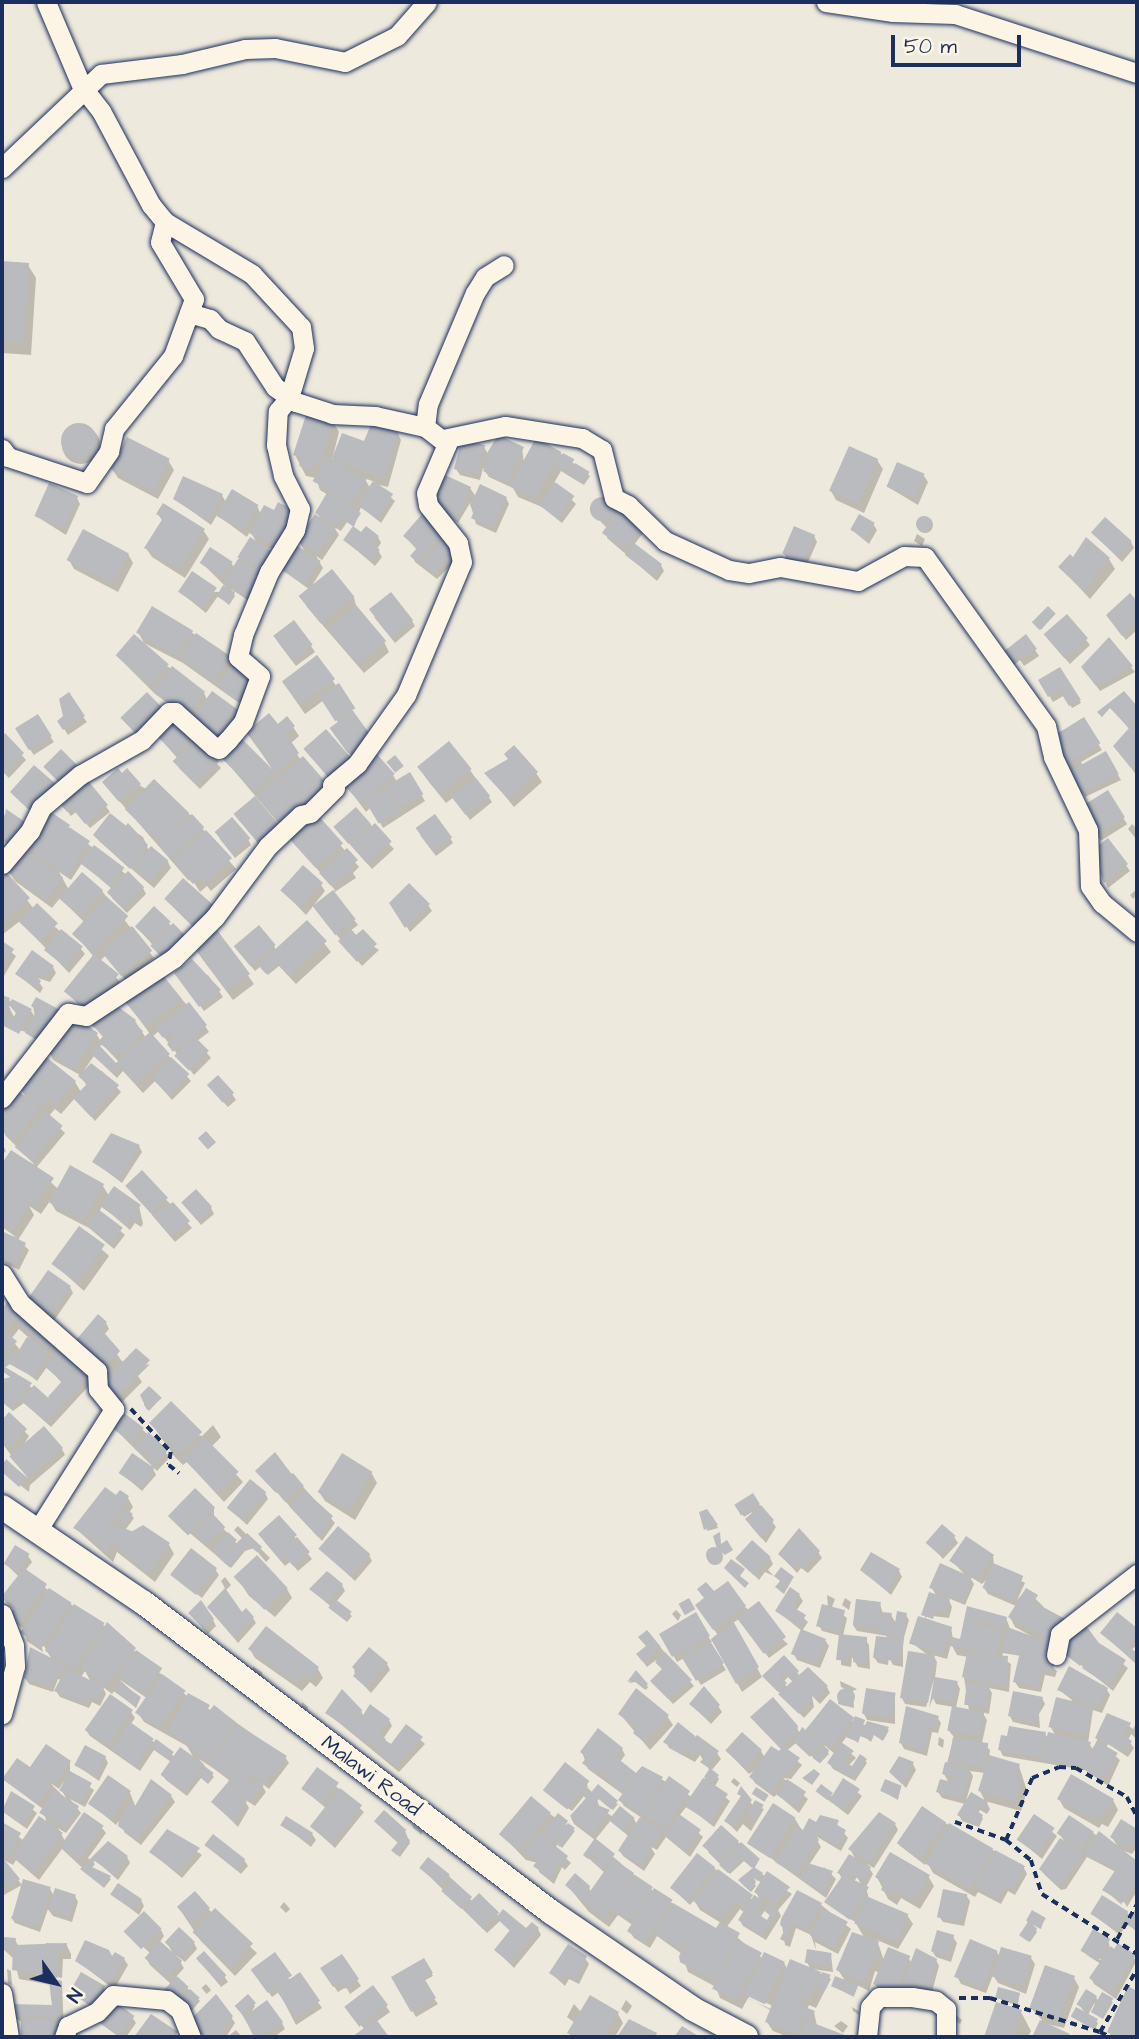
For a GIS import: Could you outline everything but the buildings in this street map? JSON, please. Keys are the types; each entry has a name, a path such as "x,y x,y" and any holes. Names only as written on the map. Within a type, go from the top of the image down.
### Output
{"main road":[{"name":"Malawi Road","path":"2,1507 144,1603 551,1912 693,2009 746,2037"}],"street":[{"path":"2,864 23,840 41,808 80,775 142,740 169,712 175,712 219,750 243,722 260,676 238,657 238,651 270,572 295,530 300,509 283,475 276,445 278,411 289,398 304,348 301,327 252,274 165,222 151,205 87,92 46,2"},
{"path":"2,168 41,128 87,92 101,74 182,64 228,51 275,48 345,62 397,36 427,2"},
{"path":"826,2 893,12 955,14 1137,73"},
{"path":"2,449 8,457 87,483 109,451 114,429 173,356 194,299 191,288 176,275 160,242 165,222"},
{"path":"425,428 428,404 475,293 485,277 504,265"},
{"path":"189,313 210,319 219,328 245,341 265,375 289,398 332,414 376,416 425,428 443,439 505,426 582,438 601,450 614,498 628,505 666,541 729,569 749,573 780,567 858,581 904,556 925,557 1046,726 1053,757 1088,830 1090,886 1102,903 1124,916 1137,932"},
{"path":"2,1098 68,1013 86,1016 174,958 215,917 268,846 301,815 310,813 335,788 332,785 357,764 390,720 439,624 445,598 462,562 458,543 428,505 426,493 445,455 443,439"},
{"path":"2,1274 20,1303 97,1371 98,1389 114,1409 37,1531"},
{"path":"1056,1655 1060,1634 1137,1574"},
{"path":"2,1614 14,1646 15,1666 2,1714"},
{"path":"2,1993 9,2037"},
{"path":"64,2037 68,2026 97,2012 113,1995 167,2000 180,2010 191,2037"},
{"path":"867,2037 870,2007 879,1997 936,2001 946,2009 946,2037"}],"path":[{"path":"114,1409 123,1401 171,1452 169,1465 179,1473"},
{"path":"1006,1840 1032,1778 1059,1767 1076,1768 1127,1797 1137,1817"},
{"path":"955,1822 1006,1840 1031,1860 1042,1894 1137,1954"},
{"path":"1117,1939 1137,1904"},
{"path":"1100,2032 1137,1969"},
{"path":"936,2001 990,1998 1111,2037"}]}
